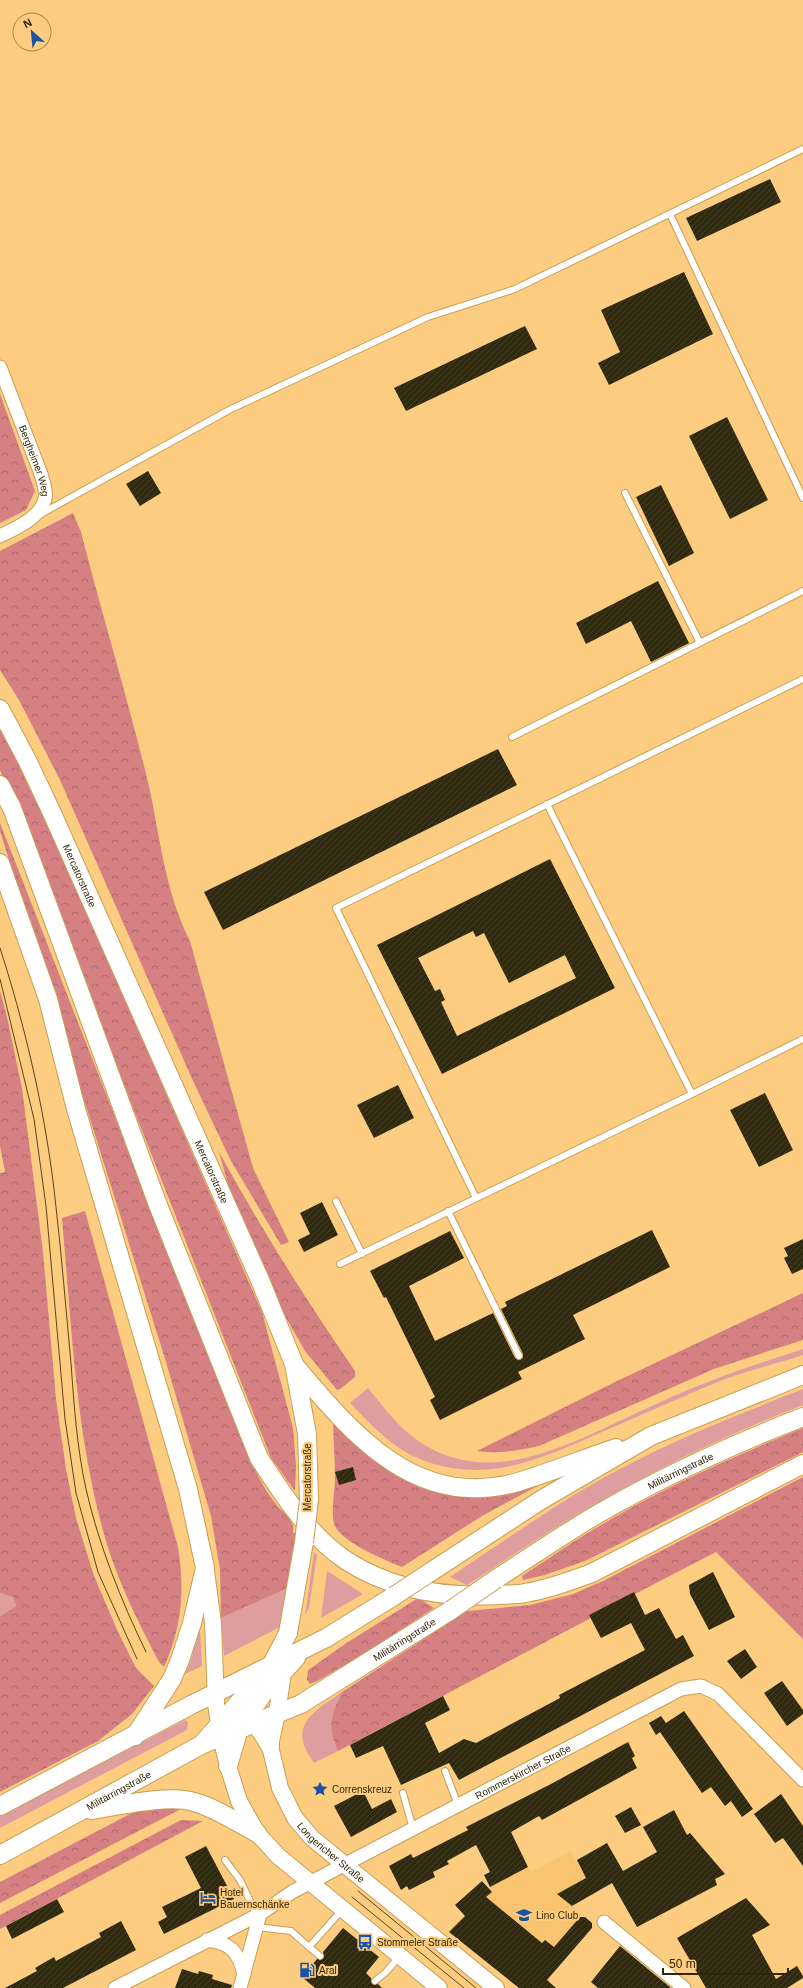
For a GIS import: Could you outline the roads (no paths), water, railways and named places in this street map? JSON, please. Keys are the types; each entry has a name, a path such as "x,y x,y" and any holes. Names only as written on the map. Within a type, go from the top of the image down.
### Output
{"main road":[{"name":"Mercatorstraße","path":"0,709 27,760 52,813 260,1280 294,1364 307,1434 309,1500 304,1542 288,1633 279,1666"},
{"path":"0,785 12,808 158,1205 259,1458 279,1488 316,1535 346,1560 398,1586 442,1595 482,1596 524,1593 559,1585 592,1573 803,1464"},
{"path":"0,863 48,999 76,1108 188,1489 205,1568 192,1623 180,1660 172,1679 135,1736"},
{"path":"294,1364 357,1433 385,1458 408,1472 446,1485 458,1487 486,1487 517,1482 650,1436"},
{"name":"Militärringstraße","path":"0,1855 201,1745 220,1730 234,1713 279,1666 394,1596 541,1500 650,1436 803,1375"},
{"name":"Militärringstraße","path":"234,1713 277,1713 307,1700 451,1610 496,1579 602,1511 683,1468 732,1445 803,1417"},
{"path":"234,1713 262,1695 279,1666"},
{"path":"0,1806 135,1736 191,1705 234,1713 262,1731 270,1746"},
{"path":"228,1766 234,1713"},
{"path":"78,1812 171,1799 193,1801 212,1809 256,1833"}],"street":[{"name":"Bergheimer Weg","path":"0,367 45,488 45,499 38,511 24,524 0,536"},
{"path":"205,1568 213,1623 234,1713 220,1730 228,1766 239,1801 256,1833 278,1856 439,1988"},
{"name":"Longericher Straße","path":"279,1666 277,1713 270,1746 280,1788 295,1818 312,1838 346,1864 496,1988"},
{"name":"Rommerskircher Straße","path":"346,1864 681,1689 701,1686 718,1694 803,1780"},
{"path":"115,1988 207,1940 258,1919 292,1892 346,1864"},
{"path":"240,1988 258,1919"},
{"path":"604,1922 684,1988"},
{"path":"207,1940 221,1942 231,1947 241,1963 244,1975"}],"lane":[{"path":"24,524 230,410 428,317 515,289 803,149"},
{"path":"670,214 803,498"},
{"path":"625,493 700,643"},
{"path":"512,737 803,591"},
{"path":"476,1198 336,908 803,679"},
{"path":"547,804 692,1094"},
{"path":"340,1264 803,1039"},
{"path":"336,1201 362,1254"},
{"path":"448,1211 519,1356"},
{"path":"445,1771 458,1806"},
{"path":"402,1793 413,1829"},
{"path":"225,1860 240,1880 258,1919 291,1931 320,1956"},
{"path":"309,1947 343,1909"},
{"path":"374,1981 386,1972 400,1956"}],"tram line":[{"path":"0,948 19,1012 35,1076 47,1142 60,1246 76,1426 86,1489 104,1552 128,1613 146,1652"},
{"path":"0,979 34,1119 46,1206 65,1419 76,1493 98,1572 137,1659"},
{"path":"358,1891 476,1988"},
{"path":"352,1897 464,1988"}],"place":[{"name":"Correnskreuz","path":"320,1789"},
{"name":"Hotel Bauernschänke","path":"208,1898"},
{"name":"Lino Club","path":"524,1915"},
{"name":"Stommeler Straße","path":"365,1942"},
{"name":"Aral","path":"307,1970"}]}
